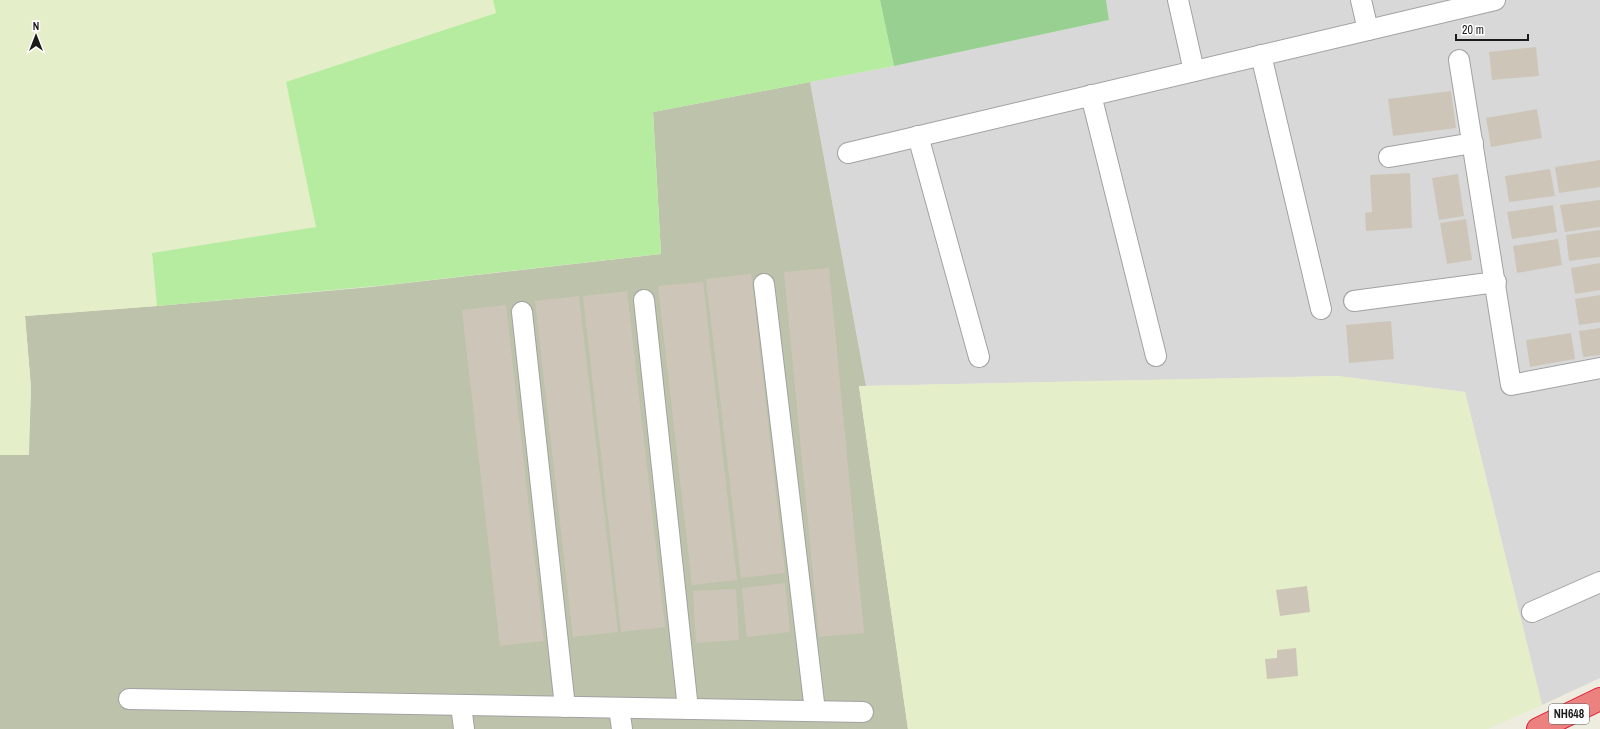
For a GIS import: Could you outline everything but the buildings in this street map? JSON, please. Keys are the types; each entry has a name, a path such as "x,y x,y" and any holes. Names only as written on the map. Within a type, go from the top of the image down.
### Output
{"highway":[{"name":"NH648","path":"1538,729 1600,699"}],"street":[{"path":"1178,0 1194,71"},
{"path":"1361,0 1368,30"},
{"path":"848,153 1495,0"},
{"path":"1261,55 1321,310"},
{"path":"1459,60 1496,282 1511,385 1600,368"},
{"path":"1091,96 1156,356"},
{"path":"918,136 979,357"},
{"path":"1390,157 1473,143"},
{"path":"1354,301 1496,282"},
{"path":"764,284 815,711"},
{"path":"644,300 688,709"},
{"path":"522,312 565,707"},
{"path":"1532,612 1600,582"},
{"path":"129,699 863,712"},
{"path":"461,705 464,729"},
{"path":"620,708 622,729"}],"shaded area":[{"path":"0,0 493,0 496,13 287,82 316,227 152,253 157,306 25,316 31,388 29,455 0,455"},
{"path":"1106,0 1600,0 1600,678 1542,705 1465,392 1337,376 866,386 810,82 894,66 1109,20"},
{"path":"810,82 866,386 859,386 908,729 0,729 0,455 28,455 31,388 25,316 371,287 661,254 653,112"},
{"path":"1337,376 1465,392 1542,705 1488,729 908,729 859,386"}],"green space":[{"path":"493,0 880,0 894,66 653,112 661,254 387,285 157,306 152,253 316,227 286,82 496,13"},
{"path":"880,0 1106,0 1109,20 894,66"}]}
